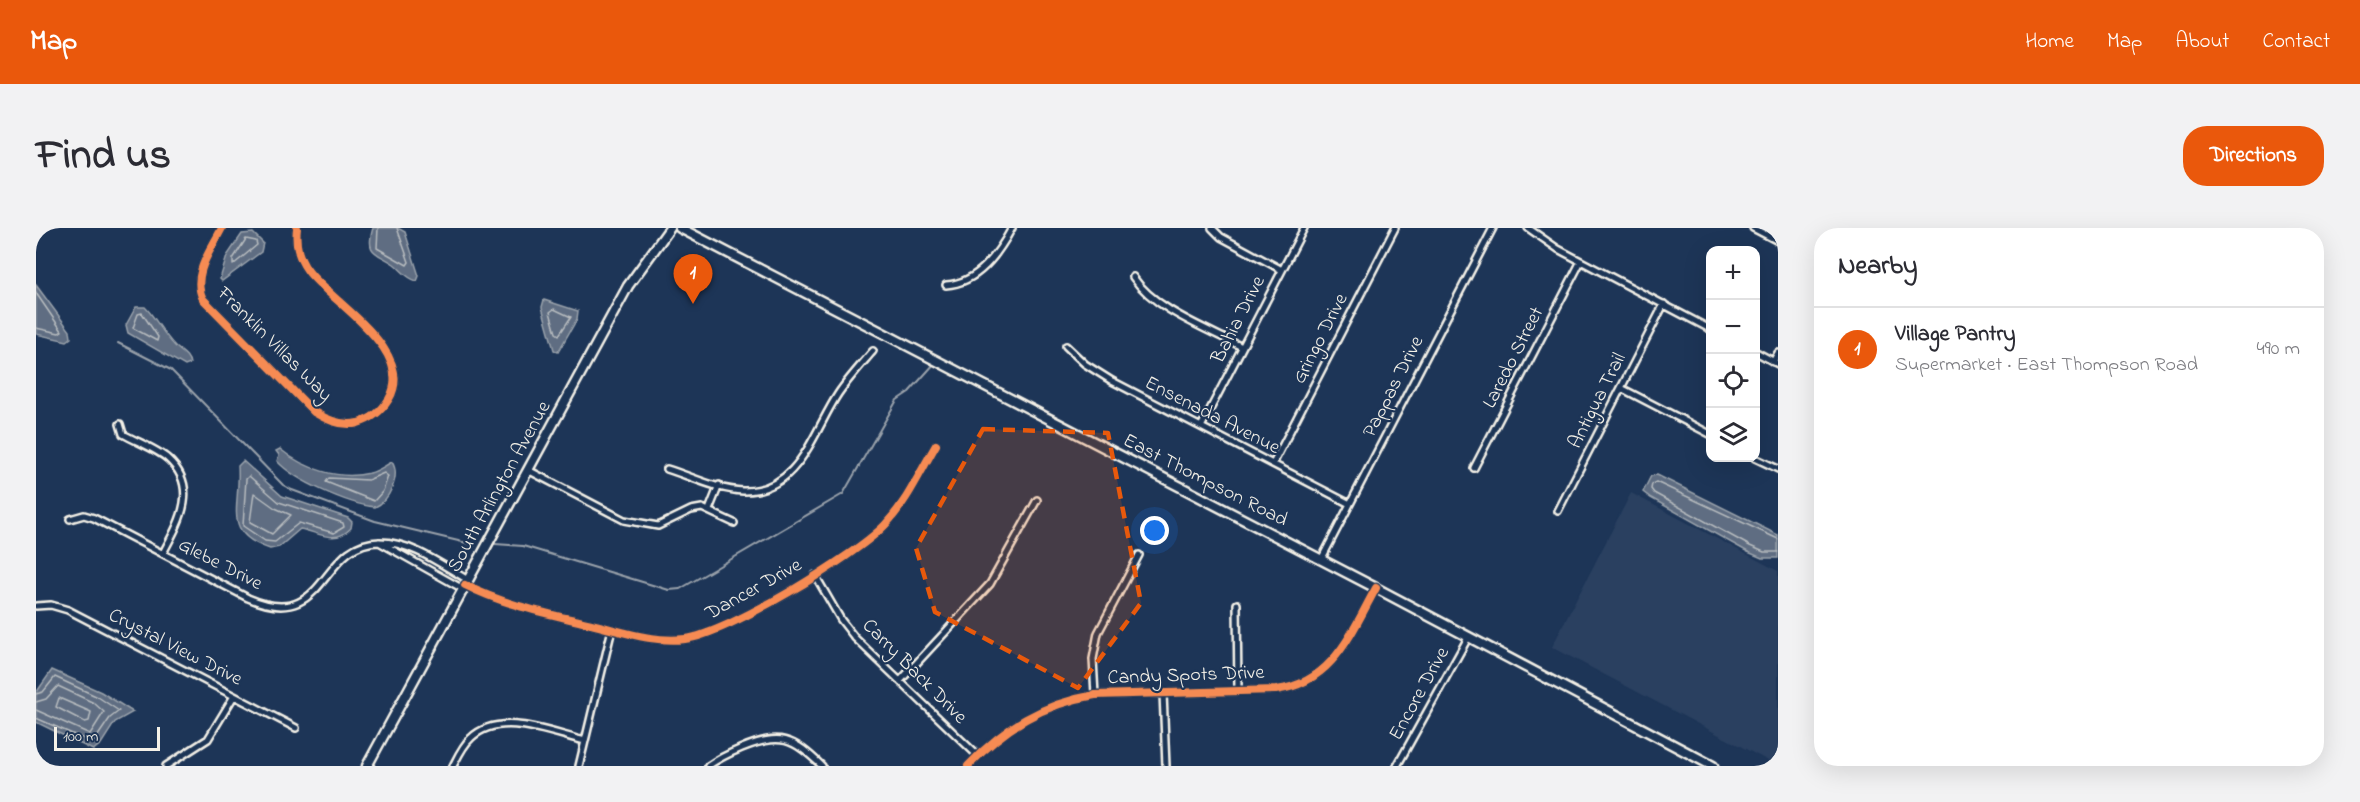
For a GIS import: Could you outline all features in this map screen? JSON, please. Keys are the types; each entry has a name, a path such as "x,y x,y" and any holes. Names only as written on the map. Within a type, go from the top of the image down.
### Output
{"main road":[{"name":"South Arlington Avenue","path":"367,766 632,279 669,228"},
{"name":"East Thompson Road","path":"680,228 1469,636 1713,766"}],"street":[{"name":"Franklin Villas Way","path":"222,228 204,263 197,288 202,299 314,412 330,421 351,425 369,420 383,409 392,394 394,375 391,359 381,343 309,272 299,257 295,243 297,228"},
{"path":"946,285 963,283 979,272 994,255 1011,228"},
{"path":"1212,228 1221,237 1282,270"},
{"name":"Bahia Drive","path":"1201,427 1304,228"},
{"name":"Gringo Drive","path":"1273,464 1395,228"},
{"name":"Pappas Drive","path":"1321,560 1493,228"},
{"path":"1528,228 1550,244 1706,327"},
{"path":"1753,228 1778,241"},
{"name":"Laredo Street","path":"1474,468 1581,261"},
{"path":"1133,277 1143,291 1157,302 1242,347"},
{"name":"Antigua Trail","path":"1557,511 1664,304"},
{"name":"Ensenada Avenue","path":"1066,346 1102,375 1350,504"},
{"path":"667,469 734,490 767,487 788,475 803,458 838,394 873,351"},
{"path":"1759,354 1776,363 1778,353"},
{"path":"1621,388 1706,432"},
{"path":"120,424 123,434 167,458 185,486 182,517 163,554"},
{"name":"Dancer Drive","path":"466,584 504,603 612,629 662,640 698,637 728,626 862,546 886,524 906,498 936,445"},
{"path":"1760,460 1778,469"},
{"path":"528,470 605,512 647,525 666,524 691,510 702,508 734,523"},
{"path":"709,510 719,485"},
{"path":"900,681 990,584 1037,500"},
{"name":"Glebe Drive","path":"70,519 84,515 94,518 257,602 288,606 306,598 345,555 360,545 378,542"},
{"path":"378,542 401,545 466,584"},
{"path":"378,542 390,551 466,584"},
{"path":"1095,695 1093,659 1098,633 1139,555"},
{"name":"Carry Back Drive","path":"815,575 841,620 855,638 978,756"},
{"name":"Candy Spots Drive","path":"968,766 1003,733 1030,715 1057,703 1095,695 1238,691 1286,688 1304,683 1321,673 1339,655 1376,588"},
{"path":"1237,604 1238,691"},
{"name":"Crystal View Drive","path":"36,606 51,605 68,610 296,728"},
{"path":"579,766 612,629"},
{"name":"Encore Drive","path":"1397,766 1469,636"},
{"path":"1163,693 1166,766"},
{"path":"166,766 208,739 234,696"},
{"path":"453,766 469,739 480,731 501,724 585,741"},
{"path":"708,766 721,757 771,738 794,742 822,766"}],"highlighted area":[{"path":"983,429 1108,433 1141,603 1078,688 935,612 916,548"}],"shaded area":[{"path":"1631,493 1778,571 1778,766 1552,647"}],"water":[{"path":"373,228 398,228 405,232 419,276 417,281 371,248"},
{"path":"253,233 263,243 261,252 222,281 220,279 227,256 242,234"},
{"path":"36,285 70,331 71,338 67,341 36,334"},
{"path":"544,300 578,311 577,319 558,352 554,350 542,307"},
{"path":"136,307 145,307 175,346 186,356 190,364 185,366 128,333 126,325"},
{"path":"280,449 299,462 334,474 370,473 392,462 395,474 392,488 385,499 375,507 351,501 309,484 285,469 277,461 279,455 276,451"},
{"path":"243,461 282,496 348,518 352,522 351,528 333,537 300,529 279,547 270,549 255,543 239,527 237,517 238,466"},
{"path":"1657,475 1778,535 1778,558 1762,558 1748,552 1651,498 1643,492 1651,476"},
{"path":"52,670 101,692 133,712 115,722 101,744 93,750 36,722 36,693"}],"waterway":[{"path":"118,343 171,370 283,485 375,521 475,545"},
{"path":"495,544 523,546 669,590 680,589 843,494 897,400 909,392 935,363"}],"cycle path":[{"path":"222,228 201,272 199,281 203,299 314,412 335,422 358,423 376,414 389,399 395,381 392,363 368,329 308,271 298,251 297,228"},
{"path":"465,585 513,604 640,636 674,640 704,634 730,624 789,592 847,556 869,539 900,507 936,445"},
{"path":"968,766 996,740 1026,719 1058,704 1076,699 1095,695 1276,690 1296,685 1326,667 1338,653 1376,588"}],"place":[{"name":"Village Pantry","path":"693,304"}]}
